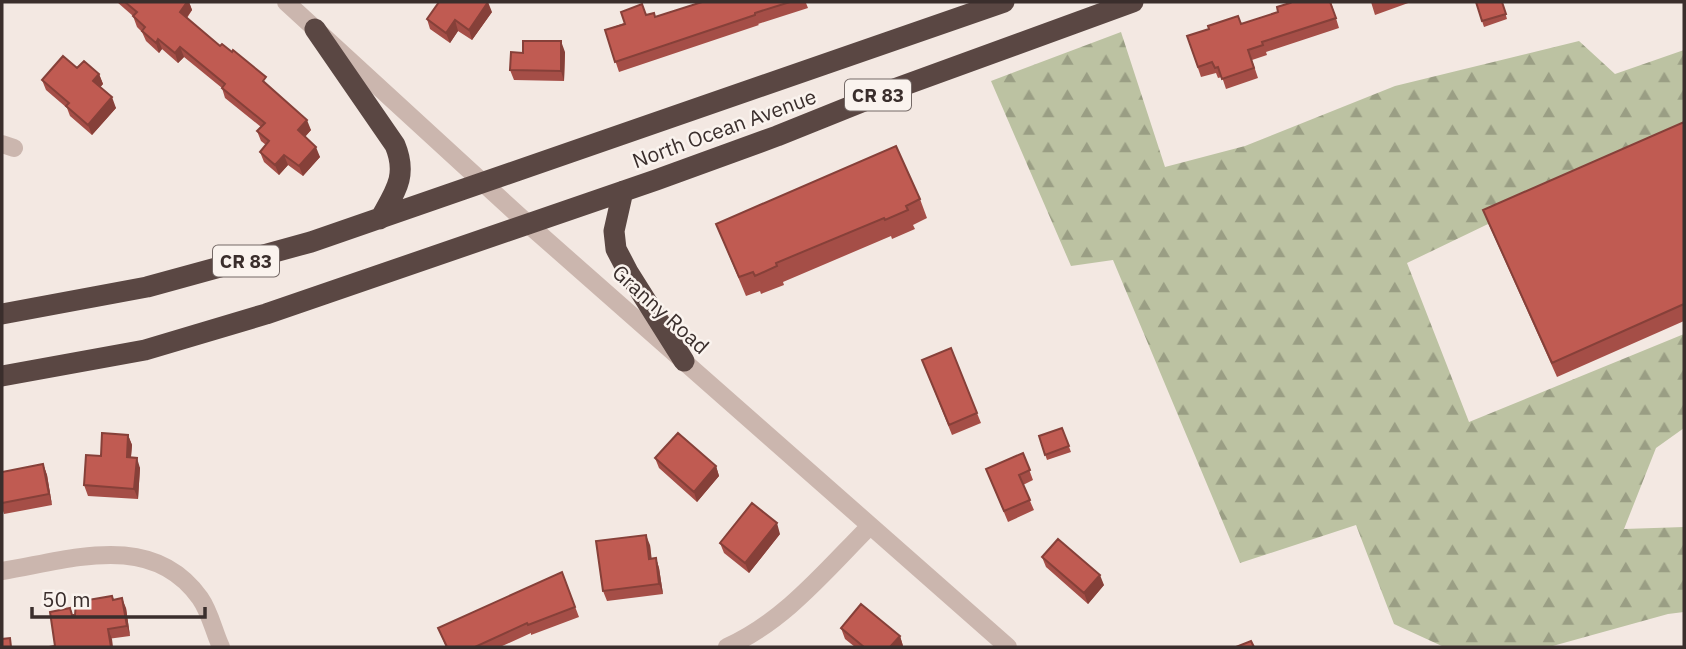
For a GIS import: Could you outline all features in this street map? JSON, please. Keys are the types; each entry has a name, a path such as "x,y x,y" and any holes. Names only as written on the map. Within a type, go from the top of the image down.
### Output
{"highway":[{"name":"North Ocean Avenue","path":"484,183 1004,2"},
{"name":"North Ocean Avenue","path":"528,224 777,136 1014,44 1133,2"},
{"path":"315,29 395,145 399,155 402,165 400,177 380,219"},
{"name":"CR 83","path":"2,314 148,287 311,242 484,183"},
{"path":"623,191 614,231 616,249 684,361"},
{"name":"CR 83","path":"2,376 145,350 206,334 528,224"}],"street":[{"name":"Granny Road","path":"286,2 528,224 1008,647"},
{"path":"727,647 754,635 781,614 870,526"},
{"path":"2,571 122,554 149,559 175,572 201,599 221,647"}],"green space":[{"path":"1121,32 1165,167 1245,146 1395,86 1579,41 1615,74 1684,50 1684,130 1407,263 1469,422 1684,334 1684,428 1656,448 1624,529 1684,527 1684,612 1549,647 1444,647 1394,624 1356,525 1240,563 1113,260 1071,266 991,81"}],"building":[{"path":"125,2 187,2 180,12 220,46 222,44 232,52 233,50 266,77 263,81 307,120 298,130 316,147 299,166 284,155 275,165 260,152 269,141 257,131 265,123 222,88 225,84 180,47 175,53 158,39 156,43 142,31 145,27 133,16 137,12"},
{"path":"439,2 488,2 469,30 455,20 446,33 427,19"},
{"path":"702,2 790,2 615,62 605,30 625,24 621,12 642,4 646,15 654,13 655,17"},
{"path":"1289,2 1330,2 1336,18 1262,42 1263,45 1248,50 1254,68 1222,79 1218,67 1215,68 1212,62 1198,67 1187,36 1238,16 1241,24 1278,12 1277,7"},
{"path":"1476,2 1502,2 1506,14 1482,21"},
{"path":"523,41 561,41 561,71 510,70 511,52 523,53"},
{"path":"63,56 77,68 84,61 99,74 93,81 112,97 88,125 66,106 69,103 42,80"},
{"path":"1684,122 1684,304 1552,363 1483,210"},
{"path":"896,146 920,199 906,206 908,210 776,263 777,266 755,276 753,272 739,277 716,224"},
{"path":"951,348 977,413 949,425 922,360"},
{"path":"1062,428 1069,446 1045,455 1039,436"},
{"path":"102,433 128,435 127,457 137,458 134,489 84,485 86,455 101,456"},
{"path":"678,433 716,466 694,492 655,458"},
{"path":"1023,453 1030,470 1019,475 1030,500 1004,511 986,469"},
{"path":"43,464 49,494 2,503 2,472"},
{"path":"752,503 777,523 745,563 720,543"},
{"path":"646,535 649,559 656,558 659,584 603,591 596,541"},
{"path":"1058,539 1100,575 1084,593 1042,557"},
{"path":"562,572 575,607 528,625 527,623 475,647 447,647 438,628"},
{"path":"112,596 113,600 122,598 127,626 108,629 111,647 49,647 55,646 50,612 70,608 72,615 75,615 76,602"},
{"path":"861,604 900,636 890,647 864,647 841,628"},
{"path":"10,638 11,647 2,647 2,639"},
{"path":"1251,641 1254,647 1236,647"}]}
